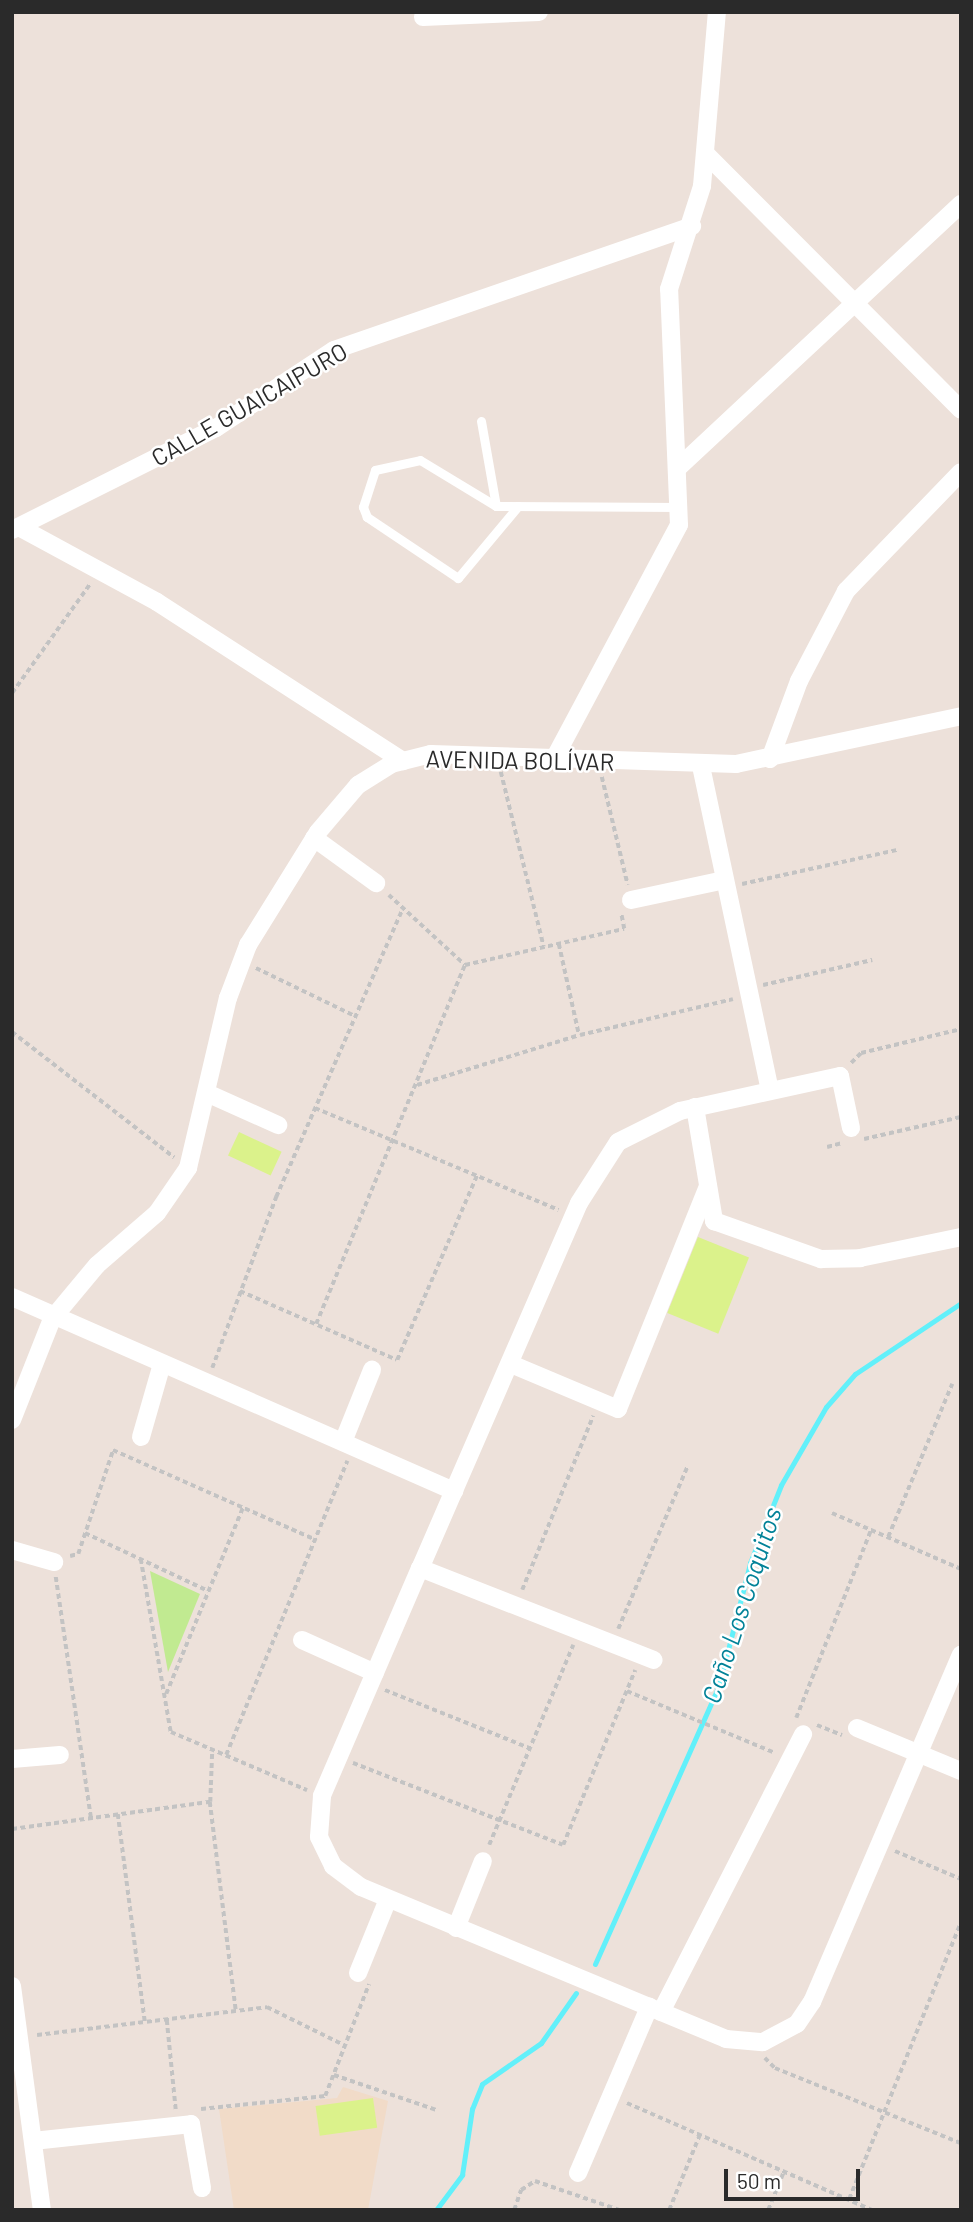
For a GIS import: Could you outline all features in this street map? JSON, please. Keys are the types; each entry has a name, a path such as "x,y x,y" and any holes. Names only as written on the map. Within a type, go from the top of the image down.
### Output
{"street":[{"path":"423,17 539,12"},
{"path":"554,758 674,539 680,507 680,466 669,298 692,226 706,154 717,12"},
{"path":"706,154 961,410"},
{"path":"680,466 961,205"},
{"name":"CALLE GUAICAIPURO","path":"16,529 216,428 334,350 692,226"},
{"path":"770,759 799,681 842,597 961,472"},
{"path":"16,529 100,571 403,761"},
{"name":"AVENIDA BOLÍVAR","path":"12,1420 52,1319 97,1265 157,1213 188,1168 242,961 314,838 358,785 403,761 431,754 701,766 770,759 961,716"},
{"path":"701,766 770,1090"},
{"path":"314,838 376,883"},
{"path":"631,900 724,884"},
{"path":"851,1128 840,1076 695,1107 645,1124 618,1142 573,1217 322,1797 317,1826 328,1858 351,1881 456,1928 655,2010 751,2043 788,2031 805,2015 961,1655"},
{"path":"209,1094 278,1125"},
{"path":"695,1107 714,1222 796,1254 860,1258 961,1237"},
{"path":"511,1364 618,1409 708,1185"},
{"path":"12,1297 52,1319 206,1382 454,1491"},
{"path":"141,1437 162,1364"},
{"path":"348,1444 372,1370"},
{"path":"12,1550 54,1562"},
{"path":"420,1568 654,1660"},
{"path":"302,1640 373,1678"},
{"path":"857,1728 961,1771"},
{"path":"578,2173 611,2095 803,1734"},
{"path":"12,1759 60,1755"},
{"path":"456,1928 483,1861"},
{"path":"358,1973 388,1899"},
{"path":"12,1986 42,2210"},
{"path":"33,2141 176,2119 191,2124 202,2188"}],"lane":[{"path":"481,421 496,506"},
{"path":"518,506 457,578 367,517 363,507 375,470 420,460 496,506 518,506 680,507"}],"path":[{"path":"12,693 100,571"},
{"path":"497,755 544,947"},
{"path":"465,965 624,929 618,903 631,900 598,761"},
{"path":"724,884 897,850"},
{"path":"376,883 465,965"},
{"path":"206,1382 315,1108 403,908"},
{"path":"559,944 580,1035"},
{"path":"416,1085 580,1035 872,960"},
{"path":"242,961 355,1016"},
{"path":"316,1324 465,965"},
{"path":"840,1076 861,1053 961,1029"},
{"path":"12,1032 188,1168"},
{"path":"315,1108 394,1139 573,1217"},
{"path":"827,1147 961,1117"},
{"path":"240,1291 397,1360 477,1175"},
{"path":"888,1537 952,1384"},
{"path":"516,1605 599,1401"},
{"path":"226,1755 316,1540 348,1444"},
{"path":"91,1818 54,1562 78,1554 113,1450 316,1540"},
{"path":"612,1643 687,1467"},
{"path":"165,1696 243,1507"},
{"path":"832,1513 961,1569"},
{"path":"857,1728 852,1739 792,1716 872,1530"},
{"path":"85,1533 208,1591"},
{"path":"141,1559 171,1731 322,1797"},
{"path":"483,1861 579,1630"},
{"path":"373,1678 529,1748"},
{"path":"339,1757 563,1846 627,1691 790,1759"},
{"path":"212,1749 209,1802 236,2011"},
{"path":"12,1829 209,1802"},
{"path":"118,1814 145,2022"},
{"path":"880,1844 961,1879"},
{"path":"849,2199 881,2111 961,1922"},
{"path":"167,2020 176,2119 325,2096 372,1986 358,1973"},
{"path":"19,2038 267,2007 346,2046"},
{"path":"751,2043 775,2068 961,2143"},
{"path":"334,2076 436,2110"},
{"path":"611,2095 872,2210"},
{"path":"669,2210 700,2134"},
{"path":"768,2210 784,2171"},
{"path":"513,2210 521,2190 536,2182 619,2210"}],"shaded area":[{"path":"343,2087 388,2101 368,2210 234,2210 219,2109 337,2098"}],"green space":[{"path":"239,1132 282,1152 271,1175 228,1156"},
{"path":"698,1237 749,1258 718,1334 667,1313"},
{"path":"150,1571 200,1594 168,1672"},
{"path":"373,2098 377,2128 320,2136 316,2106"}],"waterway":[{"name":"Caño Los Coquitos","path":"595,1964 719,1685 750,1563 781,1485 826,1407 855,1374 961,1303"},
{"name":"Caño Los Coquitos","path":"436,2210 462,2175 472,2109 482,2084 541,2043 576,1993"}]}
